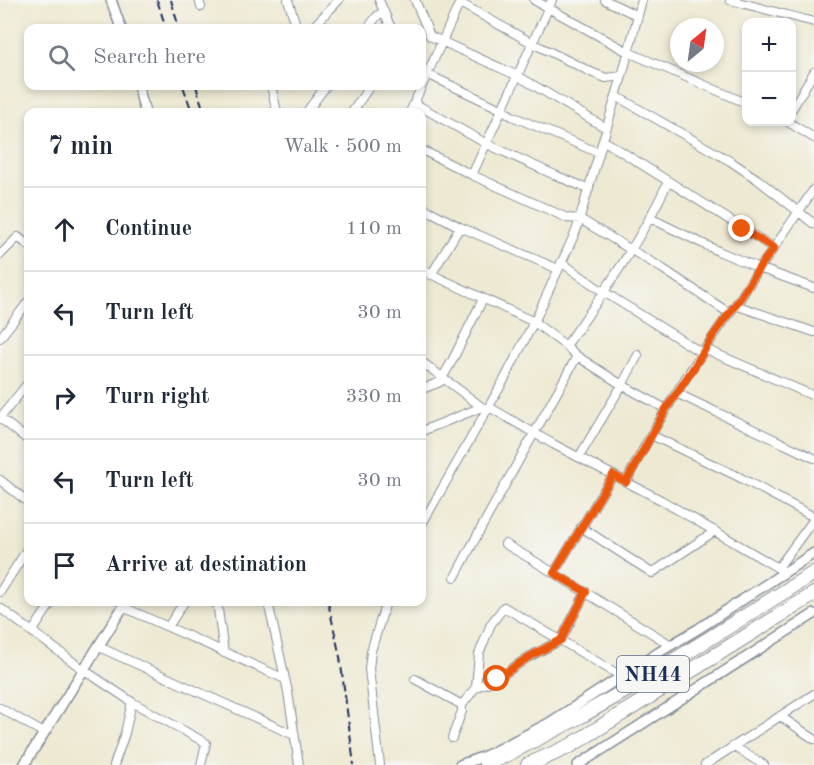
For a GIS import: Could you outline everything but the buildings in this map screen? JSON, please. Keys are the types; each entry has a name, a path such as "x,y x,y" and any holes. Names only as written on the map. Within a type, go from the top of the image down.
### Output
{"highway":[{"name":"NH44","path":"486,765 635,686 814,573"},
{"name":"NH44","path":"528,765 570,746 814,594"}],"street":[{"path":"111,0 120,24"},
{"path":"288,0 296,24"},
{"path":"316,24 339,0"},
{"path":"379,0 389,24"},
{"path":"415,0 425,24"},
{"path":"534,0 550,4 628,52 742,101"},
{"path":"605,0 638,16"},
{"path":"426,514 534,322 576,231 642,0"},
{"path":"730,0 758,3 814,22"},
{"path":"426,70 442,42 460,1 532,43 593,73 606,78 622,76"},
{"path":"472,175 550,4"},
{"path":"371,24 383,12"},
{"path":"426,26 430,36 518,76 606,128"},
{"path":"796,101 814,72"},
{"path":"426,75 512,116 599,153"},
{"path":"139,90 145,108"},
{"path":"272,90 276,108"},
{"path":"310,108 323,90"},
{"path":"355,108 367,90"},
{"path":"412,108 419,90"},
{"path":"616,96 730,161 757,179 814,224"},
{"path":"414,104 421,108"},
{"path":"426,111 487,144 589,189"},
{"path":"794,126 814,138"},
{"path":"603,140 774,248"},
{"path":"426,152 567,218 580,219 729,313"},
{"path":"566,346 604,292 650,218 668,182"},
{"path":"626,482 676,393 814,189"},
{"path":"426,209 460,227 560,265 704,351 814,396"},
{"path":"650,218 717,251 814,288"},
{"path":"426,273 460,227"},
{"path":"0,255 18,237 24,242"},
{"path":"426,274 534,322 577,356 622,385 666,409"},
{"path":"426,387 440,382 443,378 483,298"},
{"path":"735,305 814,332"},
{"path":"0,338 24,307"},
{"path":"579,457 638,355"},
{"path":"455,577 577,356"},
{"path":"426,365 486,408 626,482 781,570"},
{"path":"24,388 0,418 24,437"},
{"path":"676,393 814,459"},
{"path":"426,430 486,408"},
{"path":"651,435 737,476 814,518 781,570"},
{"path":"554,573 613,475"},
{"path":"0,480 24,499"},
{"path":"581,528 651,573 715,531"},
{"path":"505,544 671,645"},
{"path":"459,765 485,756 549,723 698,629 781,570 814,553"},
{"path":"0,592 24,554"},
{"path":"452,738 462,705 476,687 497,679 527,658 561,640 586,592"},
{"path":"32,632 49,606"},
{"path":"24,765 123,606"},
{"path":"128,606 168,627 285,679"},
{"path":"168,627 181,606"},
{"path":"218,606 224,653"},
{"path":"269,606 285,679 299,765"},
{"path":"380,765 369,669 371,651 385,606"},
{"path":"476,687 479,654 491,624 504,607 621,676"},
{"path":"0,608 132,702 206,743 201,765"},
{"path":"578,765 814,614"},
{"path":"99,647 294,735"},
{"path":"415,679 462,705"},
{"path":"705,765 814,694"},
{"path":"114,765 132,702"},
{"path":"0,708 44,733"},
{"path":"780,716 814,739"},
{"path":"733,746 764,765"}],"railway":[{"path":"157,0 165,24"},
{"path":"171,0 178,24"},
{"path":"184,90 191,108"},
{"path":"197,90 203,108"},
{"path":"329,606 340,657 354,765"}],"route":[{"path":"497,679 527,658 561,640 586,592 554,573 613,475 626,482 666,409 774,248 742,229"}]}
